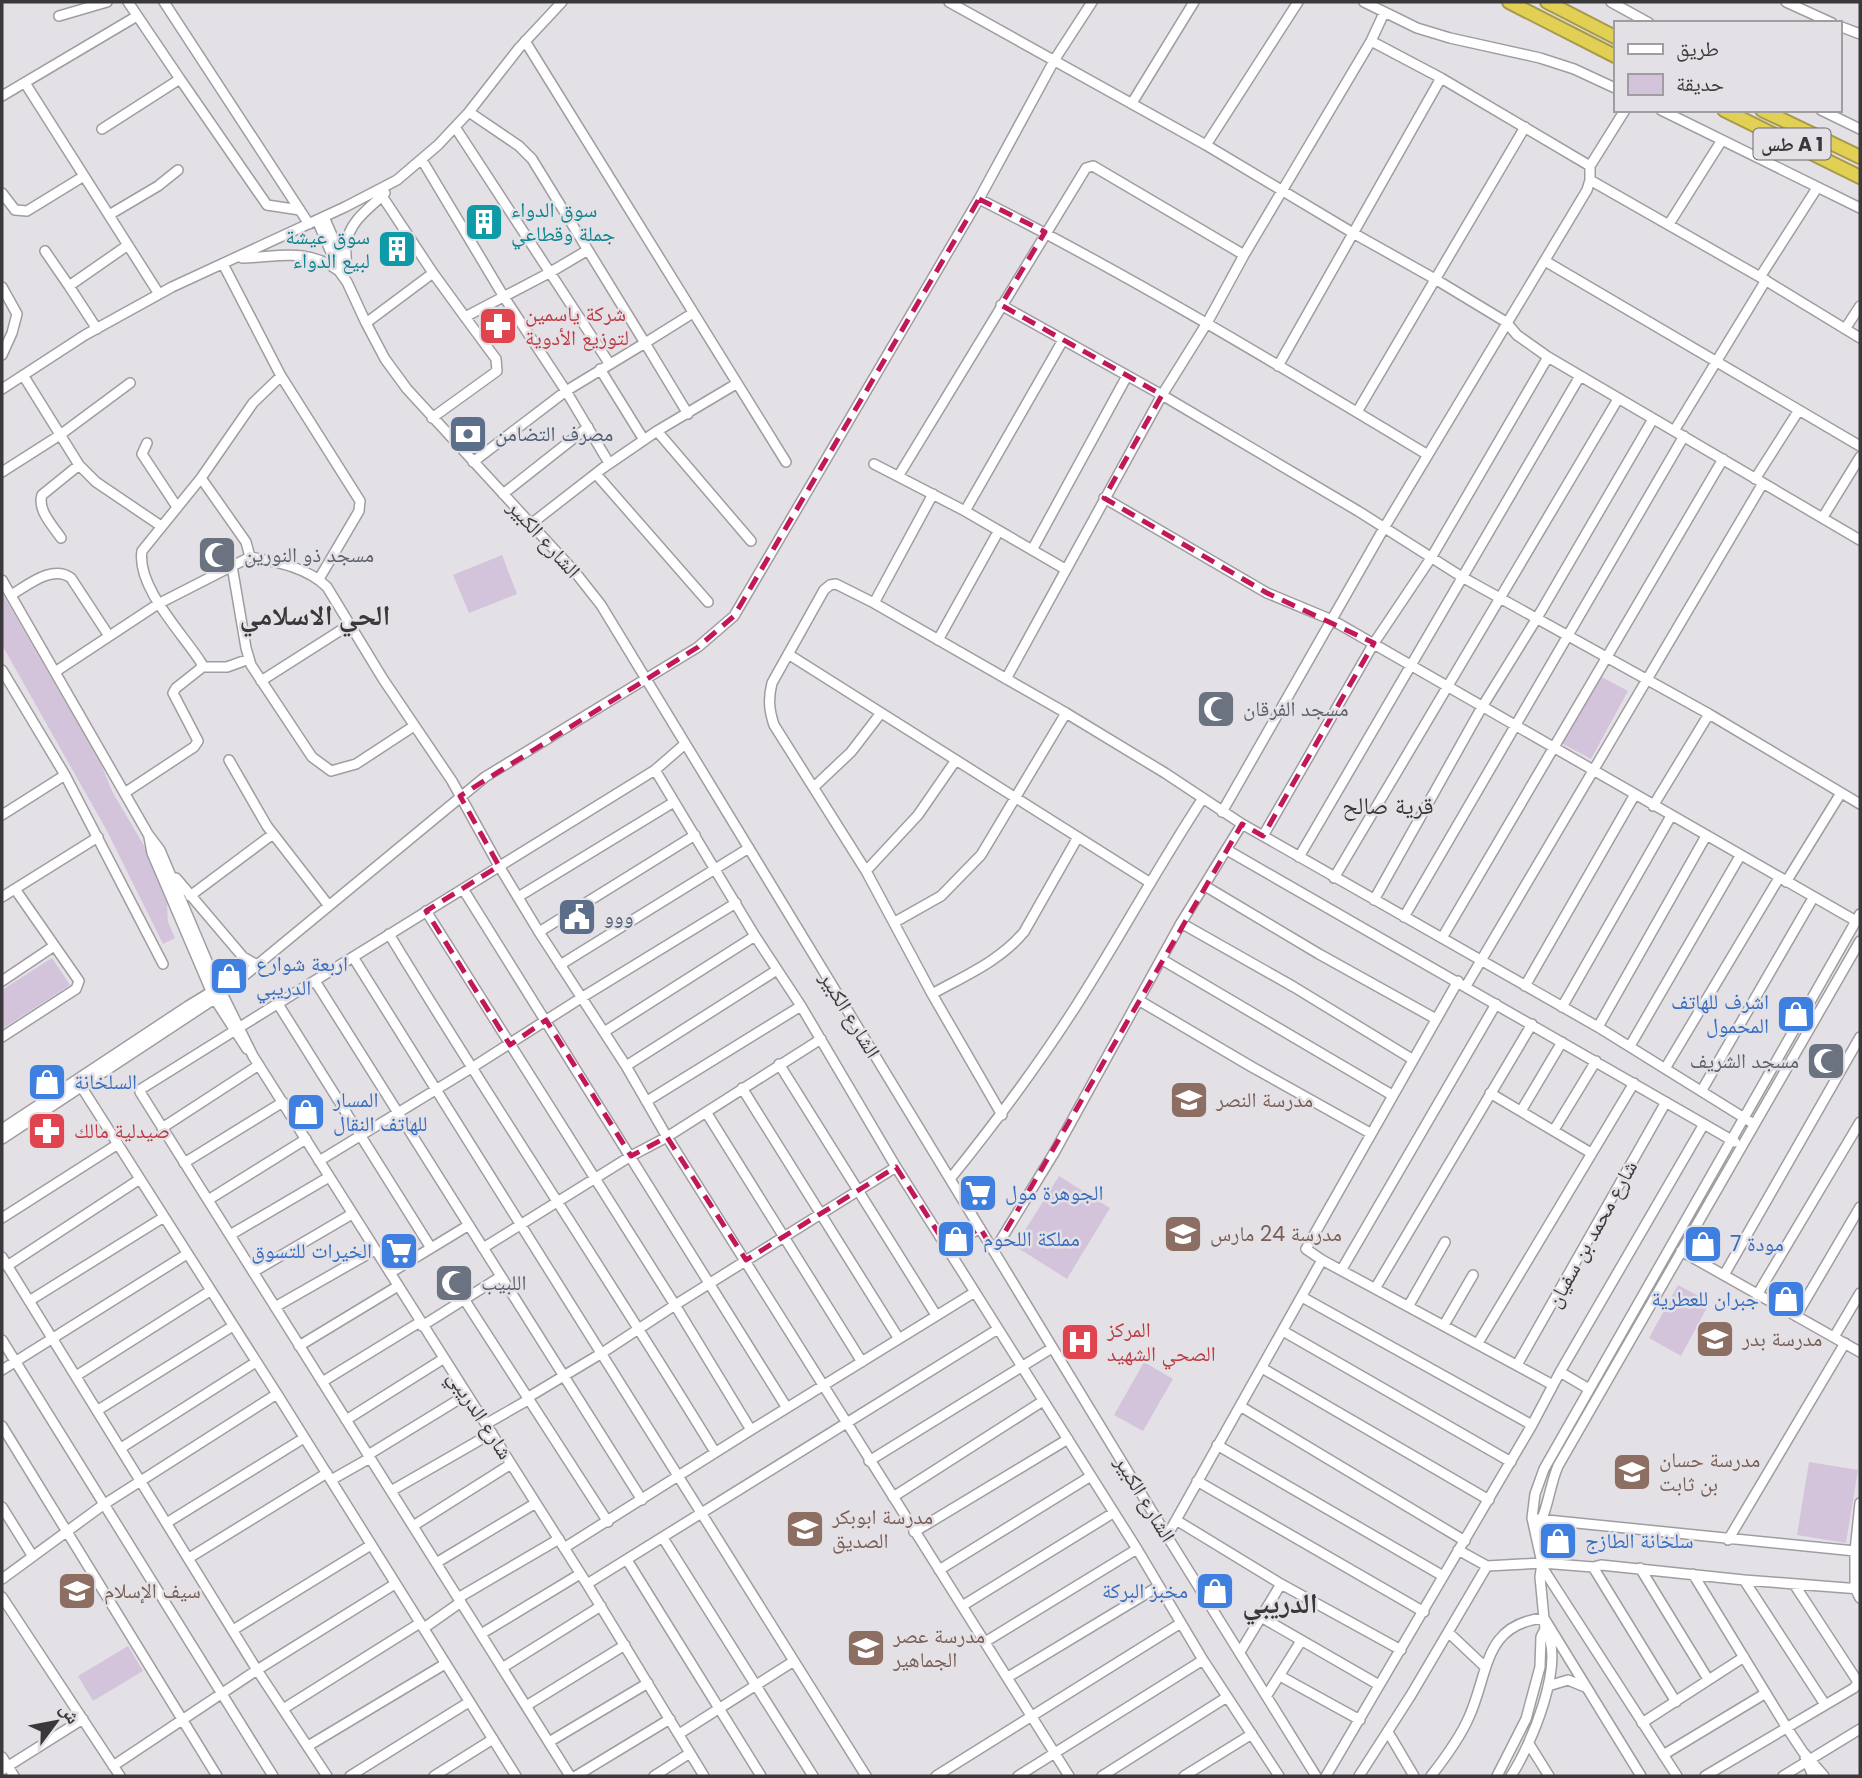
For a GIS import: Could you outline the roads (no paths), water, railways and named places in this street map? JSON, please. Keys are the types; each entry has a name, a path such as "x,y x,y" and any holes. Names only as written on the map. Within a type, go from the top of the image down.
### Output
{"highway":[{"path":"1509,2 1614,55"},
{"path":"1547,2 1614,36"},
{"name":"طس A 1","path":"1728,112 1860,177"},
{"name":"طس A 1","path":"1766,112 1860,157"}],"street":[{"path":"59,16 85,6 107,2"},
{"path":"128,2 268,205 300,210"},
{"name":"الشارع الكبير","path":"164,2 300,210 317,220 366,323 393,369 432,418 575,572 601,605 1052,1348 1316,1776"},
{"path":"236,258 304,254 342,269 349,235 358,219 455,127 525,41 562,2"},
{"path":"948,2 1055,59 1435,279 1506,322 1517,335 1548,357 1860,540"},
{"path":"2,1129 230,986 460,796 519,755 708,640 734,616 979,199 1055,59 1092,2"},
{"path":"1132,103 1194,2"},
{"path":"1206,145 1298,2"},
{"path":"1364,2 1417,28 1539,58 1574,69 1614,88"},
{"path":"1611,2 1645,21"},
{"path":"1792,3 1817,20"},
{"path":"1006,679 1161,395 1207,323 1244,255 1371,41 1384,13"},
{"path":"2,96 136,16"},
{"path":"1841,27 1860,34"},
{"path":"525,41 786,462"},
{"path":"1371,41 1441,78 1590,166"},
{"path":"1278,366 1441,78"},
{"path":"102,129 180,79"},
{"path":"24,83 159,294"},
{"path":"469,112 528,154 688,414"},
{"path":"1222,811 1384,528 1587,190 1590,166 1624,112"},
{"path":"1665,112 1860,208"},
{"path":"1825,112 1860,129"},
{"path":"455,127 609,363"},
{"path":"1357,412 1525,127"},
{"path":"1670,224 1722,140"},
{"path":"422,160 504,297 566,391 609,463"},
{"path":"898,475 1086,168 1093,166 1244,255"},
{"path":"109,215 158,186 178,170"},
{"path":"2,193 15,210 27,211 84,176"},
{"path":"2,389 97,329 159,294 397,180"},
{"path":"1590,180 1670,224 1860,338"},
{"path":"1675,431 1817,188"},
{"path":"382,196 433,273 496,359 497,371 432,418"},
{"path":"979,199 1045,232 1207,323 1428,455"},
{"path":"69,286 128,246"},
{"path":"465,317 588,250"},
{"path":"45,251 97,329"},
{"path":"1545,261 1860,446"},
{"path":"223,264 281,376 360,500 359,511 319,579"},
{"path":"366,323 433,273"},
{"path":"2,287 17,314 7,332 2,355"},
{"path":"1001,305 1359,511 1462,577 1709,714 1860,804"},
{"path":"1845,329 1860,306"},
{"path":"473,462 566,391 693,313"},
{"path":"965,511 1063,340"},
{"path":"1263,836 1374,643 1431,558 1548,357"},
{"path":"600,369 644,440"},
{"path":"23,375 79,465 96,482 161,526"},
{"path":"202,667 158,604 141,560 142,551 201,478 253,403 281,376"},
{"path":"1032,550 1127,376"},
{"path":"1299,857 1580,376"},
{"path":"2,472 60,435 130,383"},
{"path":"531,524 609,463 657,430 736,384"},
{"path":"1334,878 1618,399"},
{"path":"1553,1385 1322,1260 1306,1247 1436,1019 1481,960 1593,770 1799,410"},
{"path":"1374,900 1482,707 1653,419"},
{"path":"503,494 588,427"},
{"path":"657,430 751,541"},
{"path":"1404,917 1684,436"},
{"path":"147,443 142,454 177,507"},
{"path":"1823,517 1860,457"},
{"path":"1442,938 1723,459"},
{"path":"874,464 965,511 1065,569"},
{"path":"61,538 43,512 40,499 79,465"},
{"path":"596,474 708,601"},
{"path":"201,478 247,542 250,557"},
{"path":"874,603 933,494"},
{"path":"1104,498 1267,593 1332,620 1374,643 1783,881 1858,918 1544,1469 1535,1494 1545,1629 1549,1636 1548,1686 1529,1744 1511,1776"},
{"path":"937,640 998,531"},
{"path":"55,672 158,604 250,557 300,570 319,579 327,587 460,796 539,932 825,1385 869,1461 1069,1776"},
{"path":"233,566 248,659 312,757 331,771 356,764 414,726"},
{"path":"11,595 48,575 66,574 109,636"},
{"path":"2,580 148,834 160,850 216,993"},
{"path":"1002,1115 932,994 866,871 774,725 769,694 772,683 824,590 830,585 836,584 874,603 1066,713 1242,824 1598,1027 1754,1124"},
{"path":"261,681 349,625"},
{"path":"788,654 1149,882"},
{"path":"126,792 194,747 198,741 173,693 176,688 202,667 227,667 248,659"},
{"path":"2,670 65,775 163,964"},
{"path":"814,787 851,752 881,713"},
{"path":"895,922 941,896 981,855 1066,713"},
{"path":"1653,806 1709,714"},
{"path":"670,1719 573,1776 526,1706 140,1092 141,1088 655,771 685,744"},
{"path":"229,760 273,834 329,906"},
{"path":"866,871 918,815 956,760"},
{"path":"655,771 755,936 802,1006 896,1167 1137,1549 1275,1775"},
{"path":"3,811 65,775"},
{"path":"1666,1067 1841,793"},
{"path":"1525,986 1634,796"},
{"path":"950,1179 1002,1115 1079,1001 1149,882 1203,798"},
{"path":"518,897 674,802"},
{"path":"1562,1007 1671,816"},
{"path":"994,1251 1054,1153 1181,923 1242,824"},
{"path":"148,834 152,853 216,993"},
{"path":"190,896 273,834"},
{"path":"539,932 695,835"},
{"path":"1598,1027 1706,836"},
{"path":"2,897 98,837"},
{"path":"932,994 1013,946 1024,932 1078,837"},
{"path":"560,965 749,848"},
{"path":"1227,850 1742,1146"},
{"path":"1630,1046 1740,856"},
{"path":"169,868 243,957 257,965"},
{"path":"1205,886 1318,954 1436,1019"},
{"path":"463,888 787,1408"},
{"path":"2,1037 79,985 79,981 15,889"},
{"path":"1702,1090 1813,898"},
{"path":"319,1161 736,903"},
{"path":"426,911 751,1430"},
{"path":"1181,923 1294,987 1412,1059"},
{"path":"389,934 715,1452"},
{"path":"604,1032 755,936"},
{"path":"1537,1519 1558,1466 1860,941"},
{"path":"2,981 54,946"},
{"path":"354,957 866,1776"},
{"path":"1161,959 1392,1095"},
{"path":"626,1066 777,970"},
{"path":"315,981 499,1277 642,1500"},
{"name":"شارع الدريبي","path":"216,993 705,1776"},
{"path":"1140,1001 1370,1133"},
{"path":"278,1004 431,1248"},
{"path":"1342,1269 1496,1004"},
{"path":"647,1101 802,1006"},
{"path":"1376,1287 1532,1024"},
{"path":"1724,1275 1860,1037"},
{"path":"483,1248 631,1156 667,1137 821,1038"},
{"path":"1521,1111 1562,1042"},
{"path":"1554,1130 1596,1062"},
{"path":"779,1064 936,1315"},
{"path":"162,1128 259,1065"},
{"path":"2,1139 79,1083"},
{"path":"79,1083 516,1776"},
{"path":"1478,1343 1634,1083"},
{"path":"742,1088 899,1339"},
{"path":"1490,1093 1591,1153"},
{"path":"184,1163 283,1102"},
{"name":"شارع محمد بن سفيان","path":"1517,1366 1666,1102"},
{"path":"705,1112 862,1362"},
{"path":"1757,1295 1860,1122"},
{"path":"1326,1776 1489,1500 1704,1124"},
{"path":"208,1200 306,1139"},
{"path":"2,1218 118,1144"},
{"path":"391,1492 489,1429 562,1376 896,1167"},
{"path":"230,1235 329,1177"},
{"path":"7,1266 140,1179"},
{"path":"1796,1316 1860,1208"},
{"path":"253,1272 352,1214"},
{"path":"29,1301 163,1217"},
{"path":"390,1273 469,1225"},
{"path":"948,1248 980,1228"},
{"path":"1409,1305 1445,1242"},
{"path":"275,1307 375,1250"},
{"path":"1681,1251 1860,1352"},
{"path":"2,1370 187,1254"},
{"path":"2,1257 257,1670 327,1776"},
{"path":"1167,1536 1322,1260"},
{"path":"1444,1325 1474,1275"},
{"path":"322,1382 499,1277"},
{"path":"299,1346 398,1286"},
{"path":"76,1376 210,1291"},
{"path":"283,1709 459,1600 561,1544 608,1522 677,1475 975,1292"},
{"path":"1834,1337 1860,1293"},
{"path":"1302,1297 1532,1425"},
{"path":"464,1300 608,1522"},
{"path":"98,1410 233,1326"},
{"path":"587,1584 998,1329"},
{"path":"1283,1331 1511,1462"},
{"path":"2,1340 273,1776"},
{"path":"1728,1540 1845,1343"},
{"path":"869,1461 1052,1348"},
{"path":"346,1420 443,1359"},
{"path":"121,1448 256,1362"},
{"path":"1262,1368 1489,1500"},
{"path":"1560,1372 1589,1389"},
{"path":"2,1579 103,1505 277,1394"},
{"path":"189,1558 329,1477 369,1457 466,1395"},
{"path":"892,1497 1043,1401"},
{"path":"1240,1406 1465,1541"},
{"path":"2,1426 217,1776"},
{"path":"168,1522 304,1438"},
{"path":"914,1532 1068,1439"},
{"path":"1217,1445 1443,1576"},
{"path":"413,1526 511,1464"},
{"path":"939,1570 1091,1476"},
{"path":"1197,1481 1424,1612"},
{"path":"436,1563 536,1503"},
{"path":"1860,1503 1855,1551 1860,1598"},
{"path":"2,1507 32,1555"},
{"path":"962,1606 1113,1513"},
{"path":"1537,1519 1855,1551"},
{"path":"1176,1520 1281,1584 1401,1650"},
{"path":"663,1538 813,1776"},
{"path":"233,1630 371,1545"},
{"path":"985,1642 1137,1549"},
{"path":"1458,1550 1487,1566 1542,1564 1640,1567 1744,1580 1857,1589"},
{"path":"627,1560 761,1776"},
{"path":"1542,1564 1676,1776"},
{"path":"1363,1774 1487,1566"},
{"path":"1593,1567 1676,1702"},
{"path":"1640,1567 1708,1679"},
{"path":"481,1634 580,1574"},
{"path":"1693,1574 1787,1728 1807,1758 1825,1776"},
{"path":"1744,1580 1825,1703"},
{"path":"113,1766 257,1670 395,1584"},
{"path":"1240,1653 1281,1584"},
{"path":"1705,1776 1854,1688 1859,1681 1794,1584"},
{"path":"1008,1677 1159,1586"},
{"path":"2,1597 120,1776"},
{"path":"502,1668 601,1606"},
{"path":"1261,1617 1379,1685"},
{"path":"1431,1776 1444,1760 1469,1717 1495,1645 1509,1628 1525,1620 1544,1618"},
{"path":"1544,1618 1641,1776"},
{"path":"936,1776 1181,1623"},
{"path":"1497,1776 1526,1719 1541,1667 1541,1637 1545,1629"},
{"path":"1448,1632 1485,1667"},
{"path":"1267,1695 1301,1641"},
{"path":"526,1706 625,1646"},
{"path":"1642,1723 1744,1657"},
{"path":"1018,1776 1203,1660"},
{"path":"679,1734 794,1661"},
{"path":"308,1746 446,1664"},
{"path":"1280,1676 1360,1720"},
{"path":"1548,1686 1568,1680 1587,1688"},
{"path":"549,1742 648,1683"},
{"path":"1663,1755 1766,1693"},
{"path":"1101,1776 1227,1697"},
{"path":"350,1776 469,1702"},
{"path":"5,1768 83,1719"},
{"path":"1783,1776 1807,1758 1860,1729"},
{"path":"1388,1732 1414,1776"},
{"path":"1184,1776 1252,1734"},
{"path":"434,1776 493,1739"},
{"path":"1529,1744 1549,1776"},
{"path":"654,1776 690,1753"},
{"path":"2,1757 5,1768 15,1776"},
{"path":"1807,1758 1813,1776"}],"place":[{"name":"سوق الدواء جملة وقطاعي","path":"484,222"},
{"name":"سوق عيشة لبيع الدواء","path":"397,249"},
{"name":"شركة ياسمين لتوزيع الأدوية","path":"498,326"},
{"name":"مصرف التضامن","path":"468,434"},
{"name":"مسجد ذو النورين","path":"217,555"},
{"name":"مسجد الفرقان","path":"1216,709"},
{"name":"ووو","path":"577,917"},
{"name":"اربعة شوارع الدريبي","path":"229,976"},
{"name":"اشرف للهاتف المحمول","path":"1796,1014"},
{"name":"مسجد الشريف","path":"1826,1061"},
{"name":"السلخانة","path":"47,1082"},
{"name":"مدرسة النصر","path":"1189,1100"},
{"name":"المسار للهاتف النقال","path":"306,1112"},
{"name":"صيدلية مالك","path":"47,1131"},
{"name":"الجوهرة مول","path":"978,1193"},
{"name":"مدرسة 24 مارس","path":"1183,1234"},
{"name":"مملكة اللحوم","path":"956,1239"},
{"name":"مودة 7","path":"1703,1244"},
{"name":"الخيرات للتسوق","path":"399,1251"},
{"name":"اللبيب","path":"454,1283"},
{"name":"جبران للعطرية","path":"1786,1299"},
{"name":"مدرسة بدر","path":"1715,1339"},
{"name":"المركز الصحي الشهيد","path":"1080,1342"},
{"name":"مدرسة حسان بن ثابت","path":"1632,1472"},
{"name":"مدرسة ابوبكر الصديق","path":"805,1529"},
{"name":"سلخانة الطازج","path":"1558,1541"},
{"name":"سيف الإسلام","path":"77,1591"},
{"name":"مخبز البركة","path":"1215,1591"},
{"name":"مدرسة عصر الجماهير","path":"866,1648"}],"district":[{"name":"الحي الاسلامي","path":"315,615"},
{"name":"قرية صالح","path":"1388,806"},
{"name":"الدريبي","path":"1280,1603"}]}
